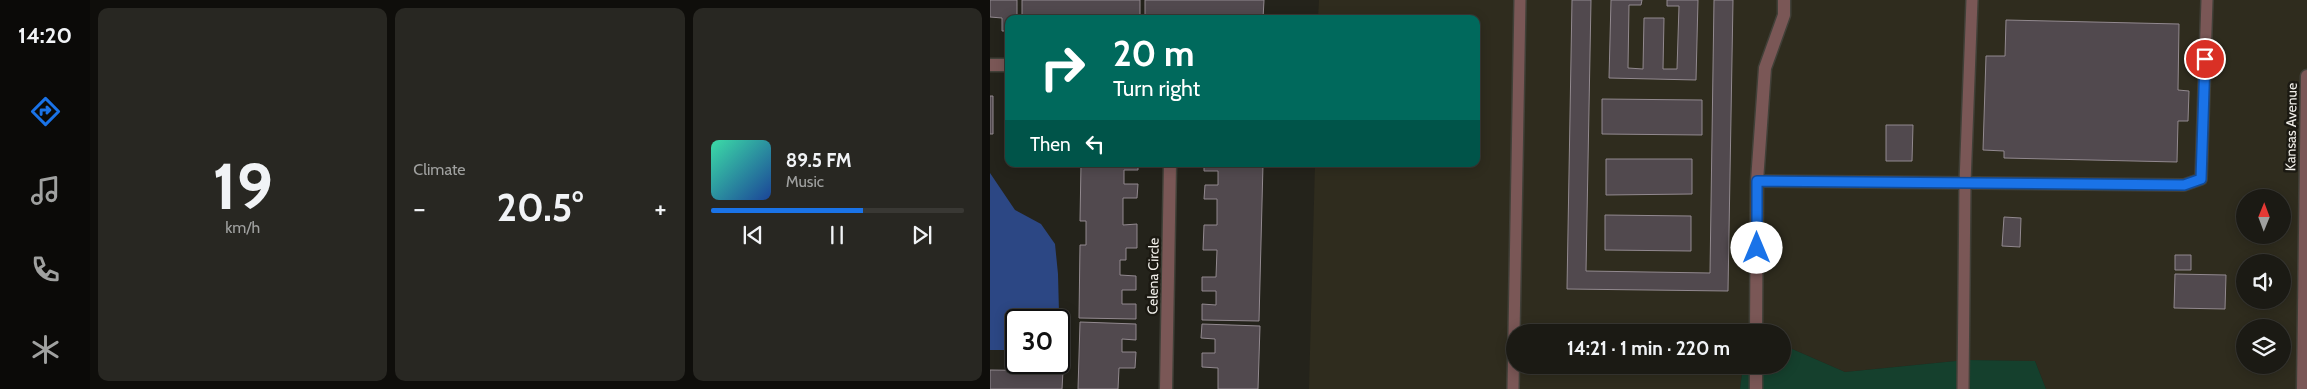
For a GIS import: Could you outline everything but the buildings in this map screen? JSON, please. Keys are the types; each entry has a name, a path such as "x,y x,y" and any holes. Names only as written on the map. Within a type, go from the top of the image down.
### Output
{"street":[{"path":"1756,324 1757,181 1765,68 1784,14 1784,0"},
{"path":"990,65 1005,65"},
{"name":"Kansas Avenue","path":"2303,389 2307,76"},
{"name":"Celena Circle","path":"1166,389 1170,167"},
{"path":"1756,374 1756,389"}],"lane":[{"path":"1514,389 1520,0"},
{"path":"1963,389 1965,183 1972,0"},
{"path":"1757,181 2184,185 2201,179 2207,0"}],"shaded area":[{"path":"1319,0 2307,0 2307,389 2046,389 2035,361 1966,360 1845,372 1791,348 1791,324 1506,324 1506,374 1742,374 1740,389 1309,389 1315,167 1480,167 1480,15 1318,15"}],"green space":[{"path":"1791,348 1845,372 1966,360 2035,361 2046,389 1740,389 1742,374 1791,374"}],"water":[{"path":"990,173 1015,210 1041,224 1055,244 1059,309 1005,309 1005,350 990,350"}],"route":[{"path":"1757,248 1757,181 2184,185 2201,179 2205,59"}]}
